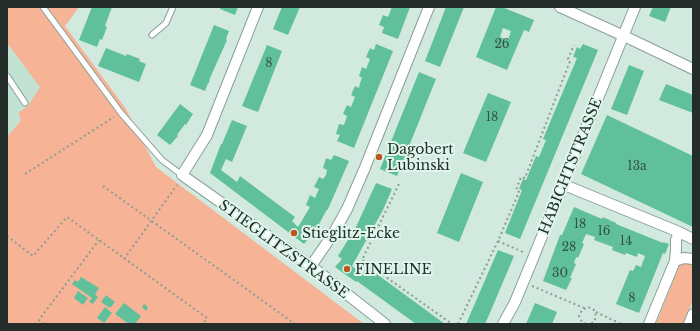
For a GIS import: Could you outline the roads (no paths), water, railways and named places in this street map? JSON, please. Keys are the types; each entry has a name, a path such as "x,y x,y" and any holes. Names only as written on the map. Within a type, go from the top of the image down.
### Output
{"street":[{"path":"182,175 207,135 258,7"},
{"path":"311,266 333,234 347,209 367,163 429,7"},
{"path":"560,7 693,69"},
{"name":"HABICHTSTRASSE","path":"503,324 534,256 635,7"},
{"name":"STIEGLITZSTRASSE","path":"182,175 311,266 385,324"},
{"path":"562,184 693,239"},
{"path":"649,324 675,261 676,240 679,232"},
{"path":"675,261 684,258 693,259"},
{"path":"689,324 693,314"}],"lane":[{"path":"43,7 121,112 162,160 182,175"},
{"path":"152,35 166,23 173,7"},
{"path":"7,76 24,103"}],"place":[{"name":"Dagobert Lubinski","path":"379,157"},
{"name":"Stieglitz-Ecke","path":"294,233"},
{"name":"FINELINE","path":"347,269"}]}
